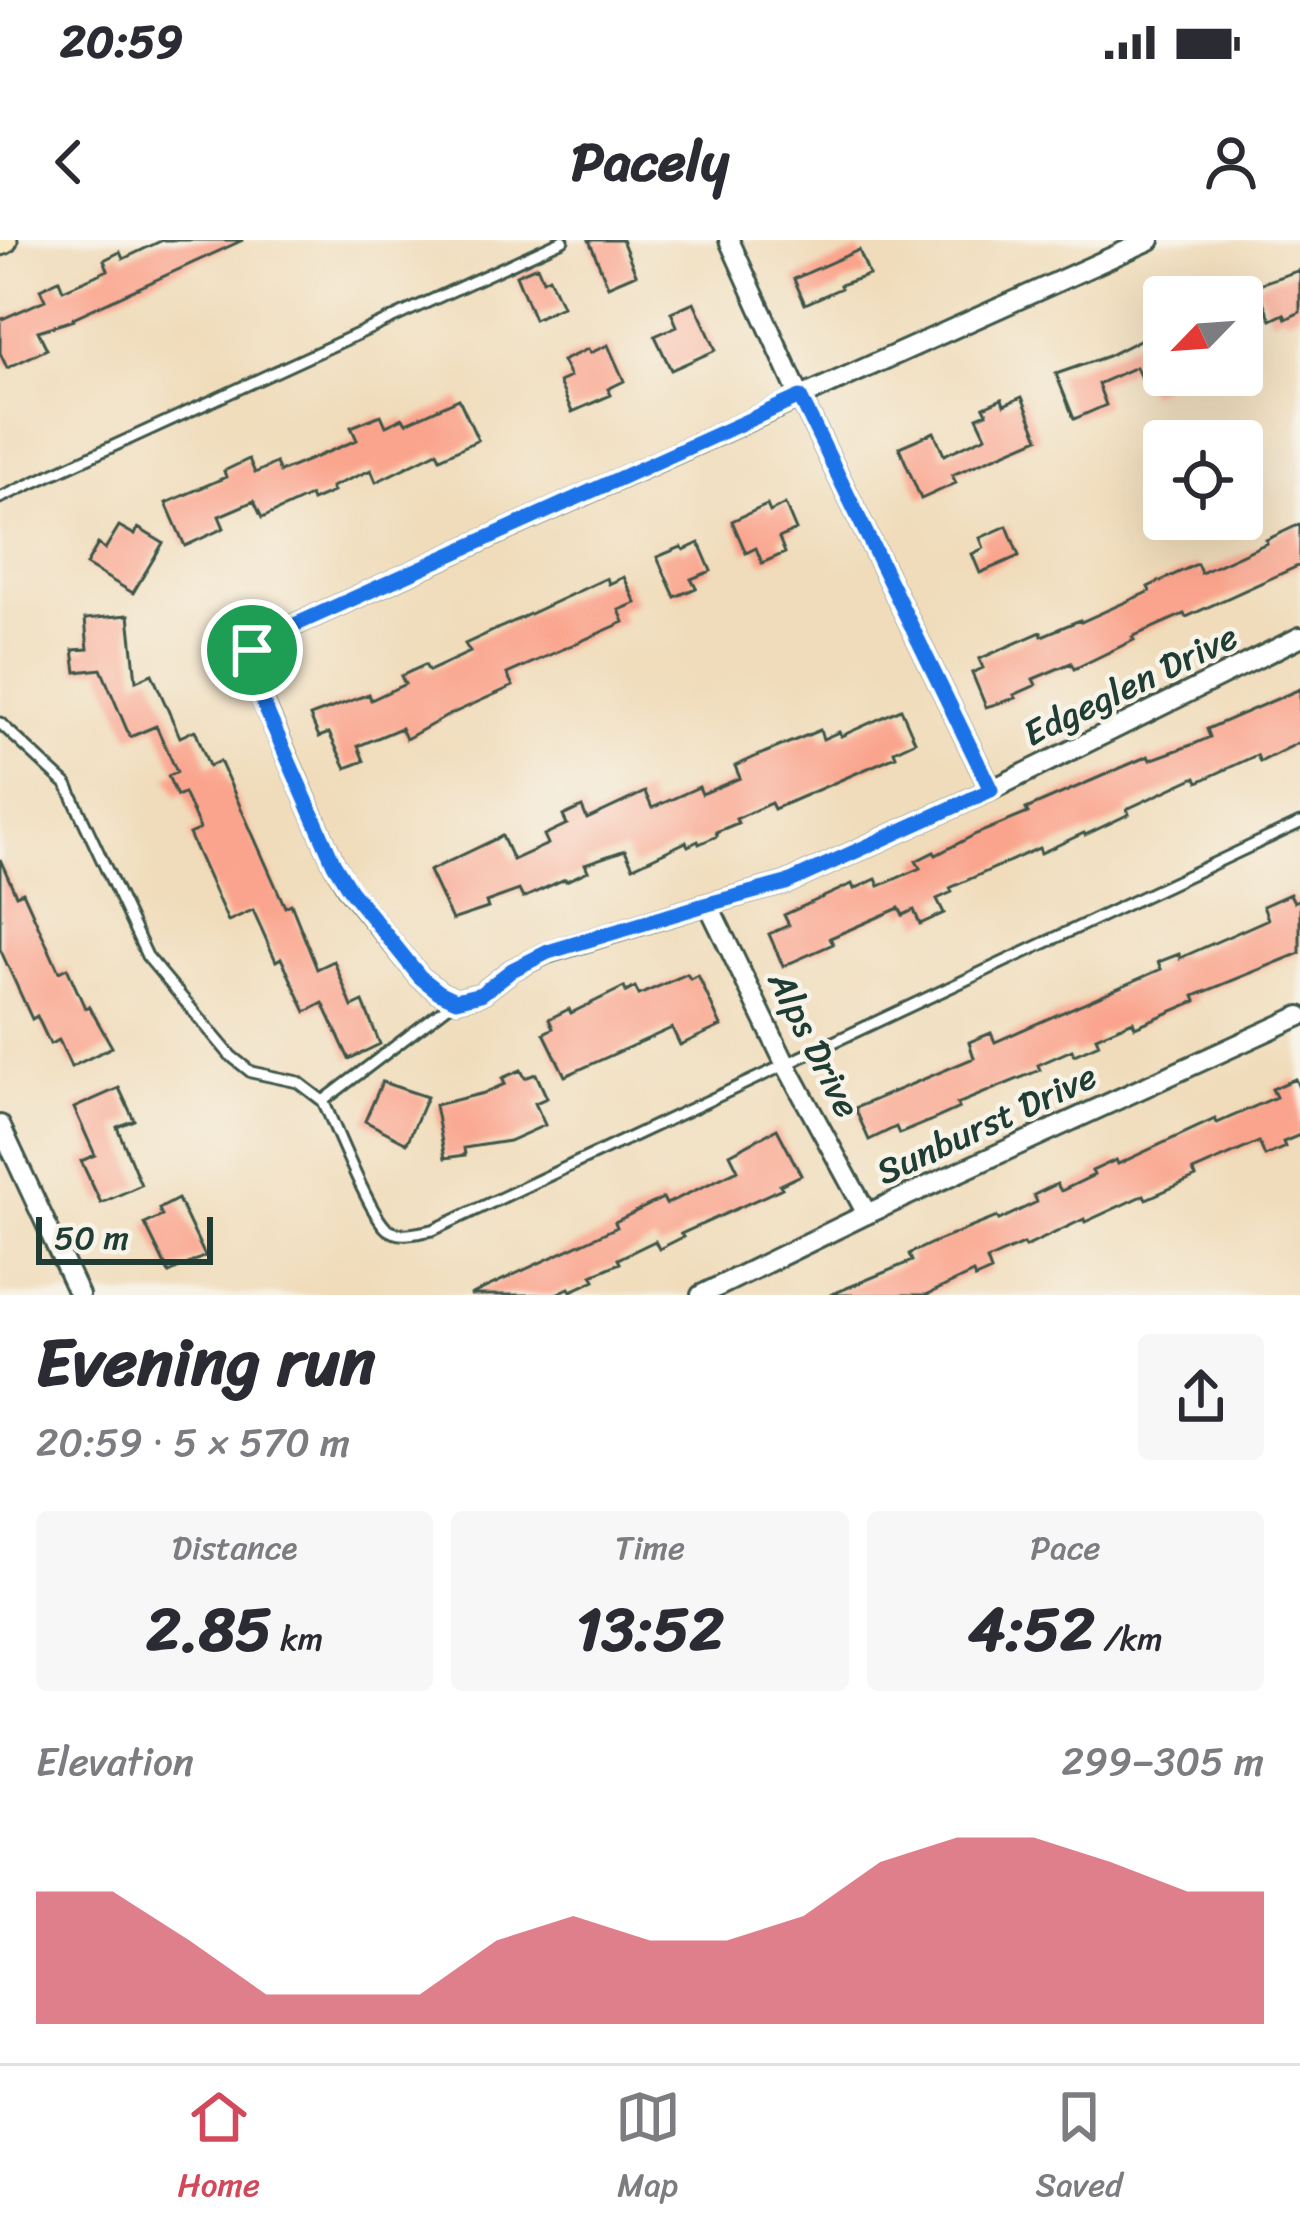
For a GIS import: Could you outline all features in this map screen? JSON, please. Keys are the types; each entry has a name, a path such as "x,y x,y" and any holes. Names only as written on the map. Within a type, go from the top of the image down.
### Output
{"street":[{"path":"729,240 991,790"},
{"path":"456,1000 420,977 334,864 250,673 252,650 279,632 1150,240"},
{"name":"Edgeglen Drive","path":"456,1000 481,994 512,970 548,952 786,883 991,790 1300,637"},
{"name":"Alps Drive","path":"708,904 785,1063 867,1214"},
{"name":"Sunburst Drive","path":"701,1295 1300,1016"},
{"path":"0,1125 80,1295"}],"lane":[{"path":"0,498 563,240"},
{"path":"0,723 67,785 147,956 231,1056 251,1072 298,1082 323,1101 371,1204 387,1228 404,1235 434,1230 1300,823"},
{"path":"323,1101 456,1000"}],"building":[{"path":"163,240 243,240 74,320 38,331 47,349 7,368 0,353 0,320 45,300 40,289 59,280 63,290 108,270 104,260 120,252 123,259"},
{"path":"589,240 622,240 636,274 608,286"},
{"path":"859,250 869,275 805,304 794,279"},
{"path":"537,266 543,280 549,277 562,306 534,319 516,275"},
{"path":"1300,270 1300,312 1271,320 1263,301 1263,283"},
{"path":"694,302 716,350 671,370 655,336 677,326 671,312"},
{"path":"1143,338 1143,382 1136,367 1098,384 1106,405 1074,419 1056,374"},
{"path":"608,345 624,381 608,389 611,395 572,412 559,382 570,377 562,361"},
{"path":"1022,397 1039,438 952,475 956,483 921,499 899,447 934,432 944,455 986,436 977,417 987,413 984,407"},
{"path":"459,399 478,440 440,458 437,452 376,482 371,470 331,487 333,492 312,501 310,496 262,518 254,501 219,516 224,528 185,546 166,503 226,477 224,471 249,459 255,473 276,463 280,472 357,440 351,427 381,415 386,426 403,418 406,423"},
{"path":"785,504 796,530 779,538 785,553 762,563 756,548 746,553 732,521 767,505 770,512"},
{"path":"1300,524 1300,565 1132,637 1134,640 1074,669 1071,663 1033,679 1036,685 1014,695 1016,698 986,707 972,673 983,668 979,659 1041,632 1042,636 1081,622 1197,564 1201,573"},
{"path":"119,526 135,535 138,528 163,543 133,593 86,565 98,544 105,549"},
{"path":"1007,526 1019,556 980,573 972,554 984,548 980,538"},
{"path":"699,543 711,571 691,579 696,588 675,597 657,557"},
{"path":"624,577 636,603 619,610 624,622 507,674 513,686 406,739 401,728 358,746 364,761 346,768 329,733 319,737 310,716 369,694 371,700 405,684 401,676 425,665 429,671 470,652 465,644 607,578 609,584"},
{"path":"129,615 136,681 152,674 180,737 195,730 209,766 220,761 285,907 291,904 317,969 334,961 352,1007 363,1002 380,1044 349,1059 323,1003 306,1012 253,910 228,921 189,834 200,829 184,793 177,796 168,776 177,772 156,726 130,737 101,669 76,672 73,650 88,649 85,619"},
{"path":"1300,689 1300,742 1260,762 1257,755 1198,782 1196,777 1085,835 1041,853 1039,848 950,888 952,892 937,899 944,913 920,924 914,910 903,915 899,908 830,938 833,944 783,966 769,934 789,925 784,915 852,884 854,889 876,879 879,886 920,868 916,861 934,852 1148,756 1150,760 1210,737 1207,729"},
{"path":"901,709 915,741 894,751 896,756 774,809 771,803 736,819 738,823 716,832 717,836 699,844 688,846 686,842 633,867 625,850 585,864 588,871 566,881 523,898 519,890 486,902 488,908 452,920 429,871 502,836 513,860 548,844 544,835 567,824 563,816 582,807 587,819 645,792 652,808 699,787 702,794 740,778 735,766 764,753 820,730 823,739 839,732 841,736"},
{"path":"0,859 16,895 23,892 59,972 67,968 85,1008 89,1006 112,1047 71,1067 59,1040 50,1044 37,1016 32,1019 0,949"},
{"path":"1290,894 1294,902 1300,899 1300,953 1194,996 1196,1001 1135,1027 1133,1021 1096,1037 1099,1044 1038,1065 1040,1070 957,1104 959,1108 930,1121 899,1134 896,1127 869,1140 855,1108 974,1058 969,1042 991,1033 995,1042 1161,969 1158,962 1179,954 1180,958 1268,919 1263,906"},
{"path":"687,974 690,979 698,975 721,1026 680,1045 672,1028 565,1076 544,1033 553,1028 549,1019 624,987 626,992 635,987 639,995"},
{"path":"521,1070 525,1078 536,1074 547,1098 535,1103 545,1125 509,1141 464,1148 465,1155 445,1158 435,1105 484,1093"},
{"path":"1295,1079 1300,1090 1300,1135 1283,1142 1285,1147 1265,1156 1259,1142 1193,1171 1196,1177 1146,1199 1144,1195 987,1260 991,1271 975,1278 973,1273 926,1295 830,1295 912,1261 909,1254 932,1243 1037,1202 1034,1195 1057,1184 1061,1191 1116,1160 1118,1164 1276,1097 1272,1089"},
{"path":"382,1082 427,1097 407,1143 365,1121"},
{"path":"119,1088 134,1120 117,1127 141,1185 101,1203 81,1161 95,1155 74,1108"},
{"path":"777,1129 801,1175 780,1185 782,1188 681,1234 683,1237 659,1249 655,1241 618,1259 620,1263 571,1291 470,1295 617,1227 615,1222 663,1198 666,1204 738,1170 730,1154"},
{"path":"178,1199 205,1256 169,1273 145,1224 162,1216 159,1209"}],"route":[{"path":"800,397 991,790 786,883 548,952 512,970 481,994 456,1000 420,977 334,864 250,673 252,650 279,632 800,397"}]}
